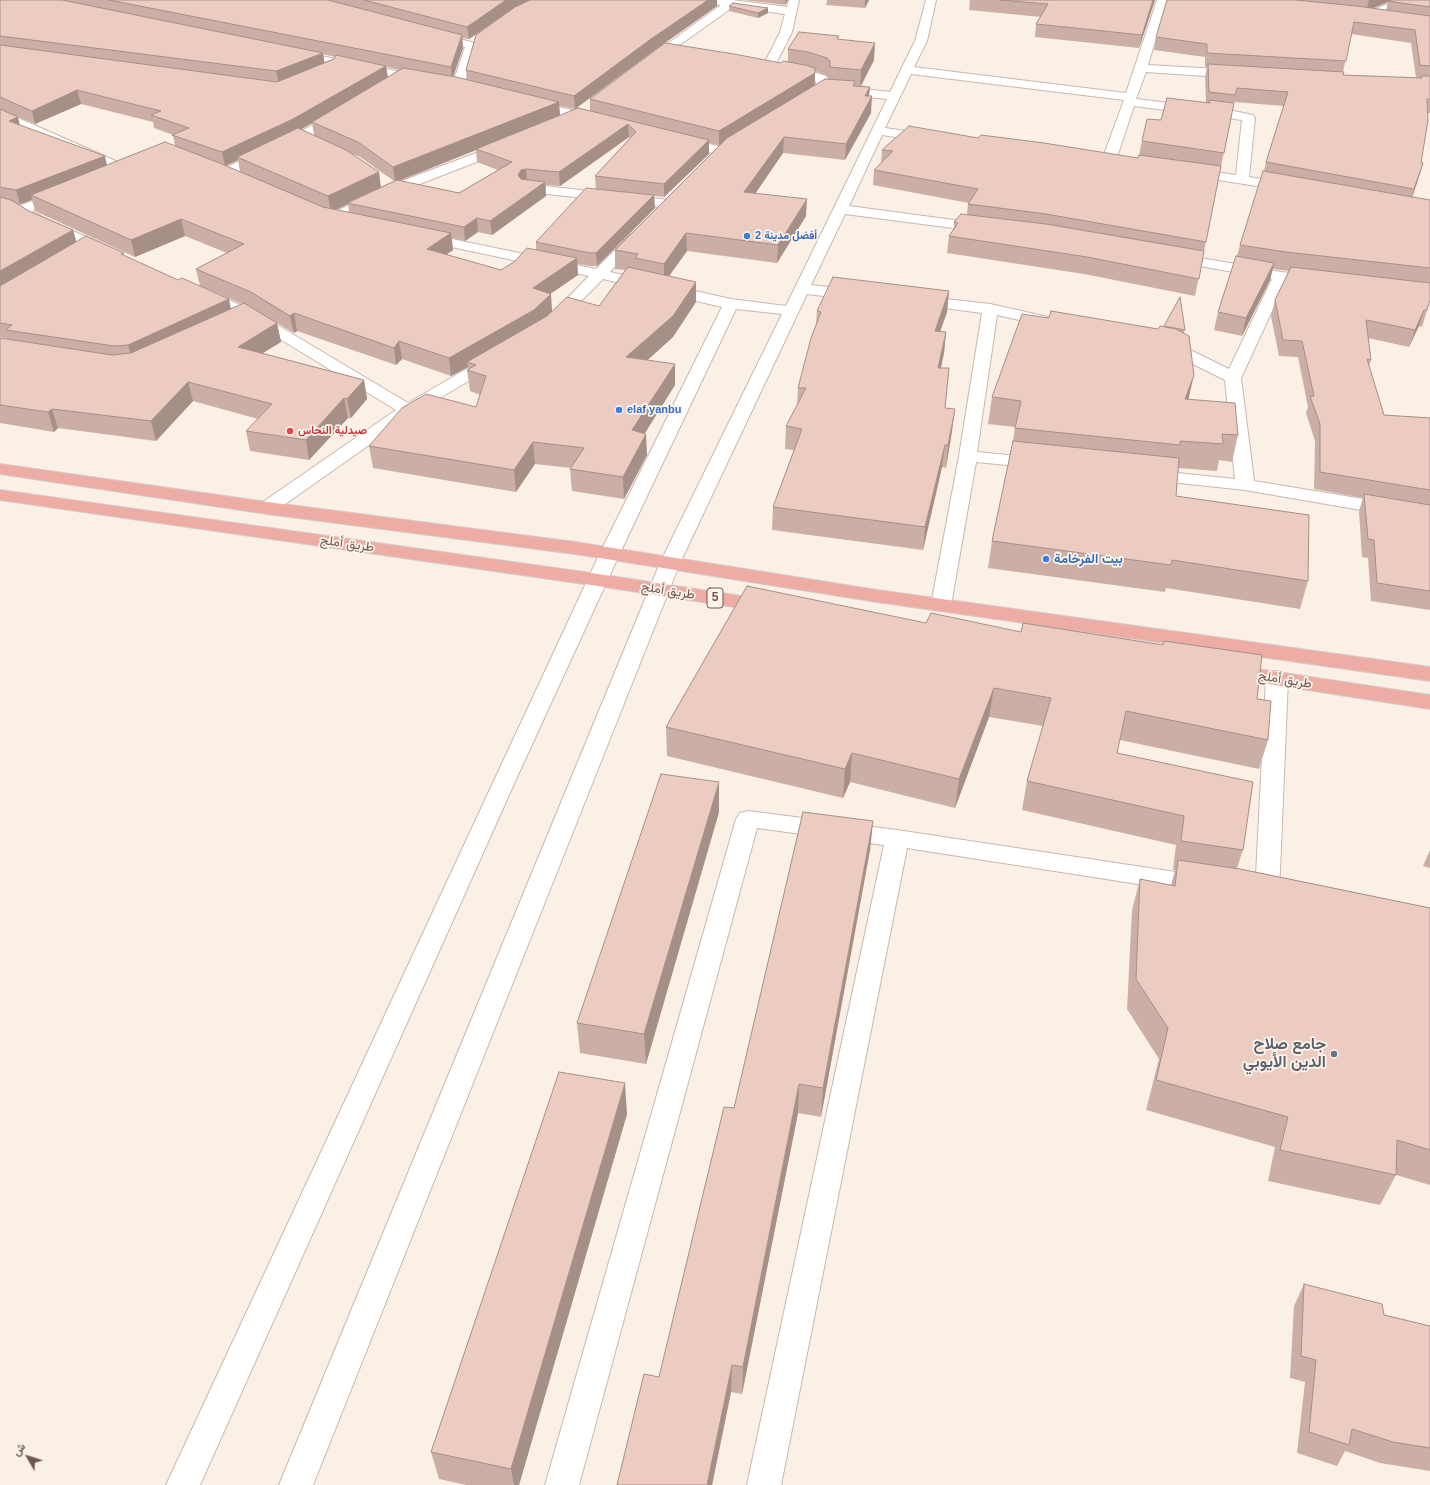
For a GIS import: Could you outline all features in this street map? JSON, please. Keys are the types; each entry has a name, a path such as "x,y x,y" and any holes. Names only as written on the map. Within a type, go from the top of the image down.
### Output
{"highway":[{"name":"طريق أملج","path":"0,469 267,508 610,553 941,605 1430,674"},
{"name":"طريق أملج","path":"0,495 598,580 783,608"},
{"name":"طريق أملج","path":"1214,669 1430,702"}],"street":[{"path":"704,0 793,6 786,32 764,68 807,74 822,79 822,88"},
{"path":"296,1485 569,816 670,563 921,41 931,0"},
{"path":"1109,160 1141,68 1162,0"},
{"path":"1389,18 1348,10 1371,14 1408,0"},
{"path":"638,70 731,3"},
{"path":"425,33 476,42 458,86"},
{"path":"663,51 678,54"},
{"path":"286,52 432,82"},
{"path":"1141,68 1250,75"},
{"path":"906,70 1130,99 1249,118 1242,179"},
{"path":"389,84 403,76"},
{"path":"445,84 473,90"},
{"path":"809,97 822,88 894,96"},
{"path":"517,101 607,123"},
{"path":"556,124 577,116 589,106"},
{"path":"226,173 301,137 348,108"},
{"path":"0,114 122,169"},
{"path":"878,132 939,139"},
{"path":"301,137 314,143"},
{"path":"668,138 716,156 735,143"},
{"path":"331,219 394,189 514,142"},
{"path":"1094,159 1125,163"},
{"path":"107,175 135,164"},
{"path":"212,168 240,179"},
{"path":"1180,170 1305,190"},
{"path":"382,181 394,189"},
{"path":"527,188 674,199 658,215"},
{"path":"21,210 71,190"},
{"path":"7,207 21,210 38,221 118,256"},
{"path":"840,210 997,229"},
{"path":"317,212 331,219 354,223"},
{"path":"542,332 648,226"},
{"path":"408,234 600,274 731,304 792,311"},
{"path":"1158,255 1280,276 1328,281"},
{"path":"1245,485 1233,378 1280,276"},
{"path":"191,289 248,314 394,400 407,410"},
{"path":"802,289 873,296"},
{"path":"904,300 990,309 1068,326"},
{"path":"182,1485 610,553 731,304"},
{"path":"941,605 968,456 990,309"},
{"path":"227,324 248,314"},
{"path":"1153,344 1176,349 1233,378"},
{"path":"267,508 407,410 508,352"},
{"path":"968,456 1055,465"},
{"path":"1134,474 1245,485 1430,516"},
{"path":"1267,895 1277,678"},
{"path":"562,1485 748,818 897,838 1220,888"},
{"path":"764,1485 897,838"},
{"path":"1244,891 1291,899"}],"building":[{"path":"0,0 62,0 323,53 276,71 0,36"},
{"path":"109,0 328,0 462,35 451,67"},
{"path":"364,0 506,0 467,27"},
{"path":"530,0 708,0 651,39 574,96 466,70 476,35 515,7"},
{"path":"1000,0 1153,0 1142,35 1036,24 1048,4"},
{"path":"1167,0 1296,0 1430,16 1430,66 1420,65 1415,30 1354,22 1346,61 1207,53 1207,44 1156,37"},
{"path":"1430,0 1430,7 1388,1"},
{"path":"733,3 768,8 758,13 729,6"},
{"path":"799,32 839,36 837,39 875,43 861,70 830,67 830,61 827,58 808,52 788,49"},
{"path":"665,43 781,63 783,61 805,65 815,68 815,73 719,131 590,99"},
{"path":"0,45 277,82 334,59 336,55 386,66 293,119 222,152 172,135 189,128 151,115 161,111 77,90 32,111 0,97"},
{"path":"1208,64 1344,72 1343,75 1422,78 1421,76 1430,76 1430,99 1427,99 1428,120 1421,163 1423,163 1414,189 1266,162 1288,92 1237,88 1235,95 1209,92"},
{"path":"403,68 456,77 559,102 393,167 358,142 312,122"},
{"path":"825,79 855,81 853,86 870,87 865,96 872,96 846,144 784,137 744,192 807,199 778,245 686,233 664,264 635,258 638,254 615,250 727,138"},
{"path":"1167,98 1210,103 1209,100 1234,103 1224,153 1142,141 1147,119 1161,120"},
{"path":"578,108 709,140 664,184 595,176 636,132 628,124 559,172 526,169 521,170 518,175 521,179 545,182 490,221 477,218 464,227 347,203 397,180 459,193 512,162 476,149"},
{"path":"0,109 18,117 9,121 105,156 16,190 0,187"},
{"path":"909,126 978,138 981,135 1044,143 1138,158 1139,155 1221,166 1206,242 1046,214 968,204 978,189 874,170 893,151 882,150"},
{"path":"298,128 346,150 379,172 328,196 237,157"},
{"path":"165,142 217,162 323,207 451,233 427,249 501,270 514,262 527,248 577,258 533,288 551,294 534,310 449,358 399,341 394,348 294,313 290,316 251,292 196,269 244,244 181,219 131,240 31,195"},
{"path":"1263,171 1430,200 1430,268 1286,252 1240,245"},
{"path":"586,188 654,195 596,253 536,242"},
{"path":"0,197 11,200 29,211 73,230 0,271"},
{"path":"961,214 1046,224 1204,251 1199,279 1087,257 949,236 958,223 954,222"},
{"path":"86,236 178,280 182,278 229,299 128,345 114,346 6,330 12,325 0,323 0,286"},
{"path":"1236,256 1274,263 1246,318 1218,312"},
{"path":"628,267 696,282 673,316 626,357 675,364 632,430 646,434 623,477 570,469 584,448 533,442 514,470 369,446 402,408 426,394 476,407 486,376 467,370 476,365 467,362 547,316 567,297 599,306"},
{"path":"1291,267 1430,283 1430,300 1427,310 1424,310 1415,330 1366,320 1371,360 1367,359 1384,415 1430,418 1430,490 1320,472 1320,424 1310,396 1314,396 1302,341 1283,340 1275,300"},
{"path":"833,277 949,291 935,331 946,332 938,368 949,368 945,408 955,409 948,445 945,445 925,527 773,507 802,429 786,426 806,388 798,388 811,338 821,312 817,311"},
{"path":"1180,297 1185,330 1164,326"},
{"path":"244,303 277,323 238,347 364,380 347,399 344,398 306,440 246,431 272,404 188,382 151,421 52,409 48,412 0,405 0,338 112,355 131,353"},
{"path":"1051,311 1158,329 1160,326 1176,329 1189,336 1194,375 1185,399 1235,403 1238,435 1222,434 1223,444 1180,441 1180,445 1015,428 1021,401 992,397 1022,314 1049,318"},
{"path":"1013,441 1179,458 1176,496 1309,515 1308,581 1172,560 1171,565 992,541"},
{"path":"1364,494 1430,505 1430,591 1377,583 1374,540 1368,539"},
{"path":"747,586 926,623 931,613 1021,632 1023,623 1163,645 1164,641 1262,655 1257,699 1271,701 1268,740 1126,711 1117,753 1253,782 1243,850 1181,841 1184,816 1027,781 1051,698 994,688 959,779 852,753 845,769 666,727"},
{"path":"661,774 719,782 644,1034 577,1023"},
{"path":"803,812 873,821 823,1088 799,1084 743,1367 732,1365 707,1485 617,1485 644,1374 659,1377 724,1107 734,1108"},
{"path":"1178,860 1240,869 1430,908 1430,1150 1397,1140 1396,1175 1280,1150 1288,1117 1156,1080 1168,1028 1136,979 1140,879 1175,886"},
{"path":"559,1072 625,1083 511,1469 431,1452"},
{"path":"1304,1284 1382,1304 1384,1315 1430,1326 1430,1448 1393,1442 1352,1429 1349,1445 1309,1432 1316,1360 1301,1356"}],"place":[{"name":"2 أفضل مدينة","path":"747,236"},
{"name":"elaf yanbu","path":"619,410"},
{"name":"صيدلية النحاس","path":"290,431"},
{"name":"بيت الفرخامة","path":"1046,559"},
{"name":"جامع صلاح الدين الأيوبي","path":"1334,1054"}]}
